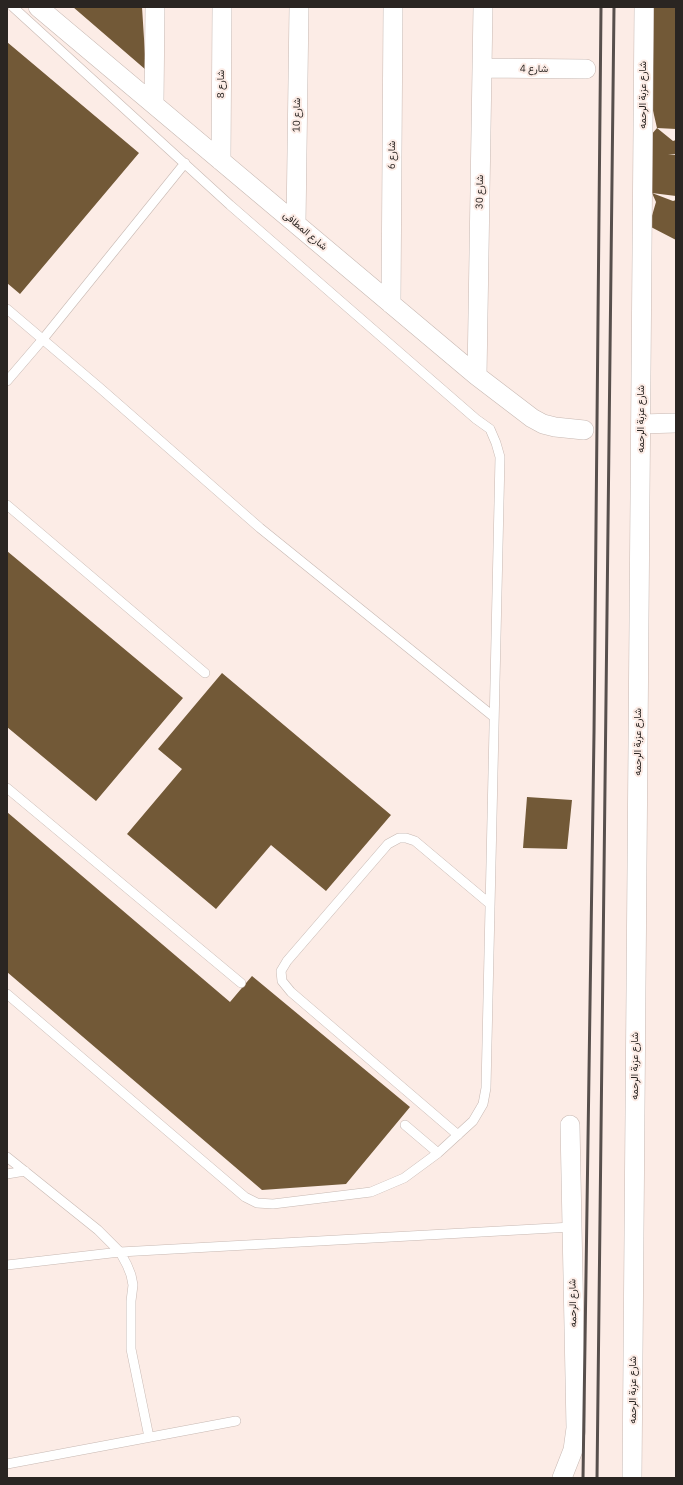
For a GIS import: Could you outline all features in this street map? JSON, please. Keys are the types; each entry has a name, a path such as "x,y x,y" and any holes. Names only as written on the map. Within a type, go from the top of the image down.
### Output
{"street":[{"name":"شارع المطافى","path":"38,7 477,376 532,418 543,424 555,427 584,430"},
{"path":"154,104 155,7"},
{"name":"شارع 8","path":"221,161 222,7"},
{"name":"شارع 10","path":"296,224 299,7"},
{"name":"شارع 6","path":"391,304 393,7"},
{"name":"شارع 30","path":"477,376 484,7"},
{"name":"شارع عزبة الرحمه","path":"632,1478 644,7"},
{"name":"شارع 4","path":"482,68 586,69"},
{"path":"641,424 676,422"},
{"name":"شارع الرحمه","path":"562,1478 573,1450 575,1438 570,1125"}],"lane":[{"path":"7,994 239,1192 257,1203 273,1204 371,1192 404,1178 438,1153 473,1121 483,1104 486,1088 500,457 490,429 476,419 266,236 13,7"},
{"path":"7,381 43,339 185,163"},
{"path":"7,309 260,528 494,717"},
{"path":"7,505 205,673"},
{"path":"7,788 241,983"},
{"path":"458,1135 291,992 282,981 281,971 287,961 388,844 399,838 406,838 415,841 490,904"},
{"path":"405,1125 438,1153"},
{"path":"7,1157 98,1230 120,1252 131,1275 133,1285 131,1301 130,1349 149,1437"},
{"path":"7,1174 25,1171"},
{"path":"7,1265 120,1252 572,1227"},
{"path":"7,1464 236,1421"}],"building":[{"path":"73,7 142,7 146,70"},
{"path":"650,7 676,7 676,129 657,128 651,102"},
{"path":"7,42 139,153 20,294 7,283"},
{"path":"657,128 673,141 676,140 676,154 668,155 676,155 676,196 652,193 651,135"},
{"path":"652,193 673,201 676,200 676,240 649,226 656,202"},
{"path":"7,551 183,698 96,801 7,727"},
{"path":"222,673 391,815 326,891 271,845 216,909 127,834 182,769 158,749"},
{"path":"527,797 572,800 567,849 523,848"},
{"path":"7,812 230,1002 252,976 410,1107 346,1184 262,1190 7,972"}],"railway":[{"path":"583,1478 594,733 601,7"},
{"path":"597,1478 614,7"}]}
